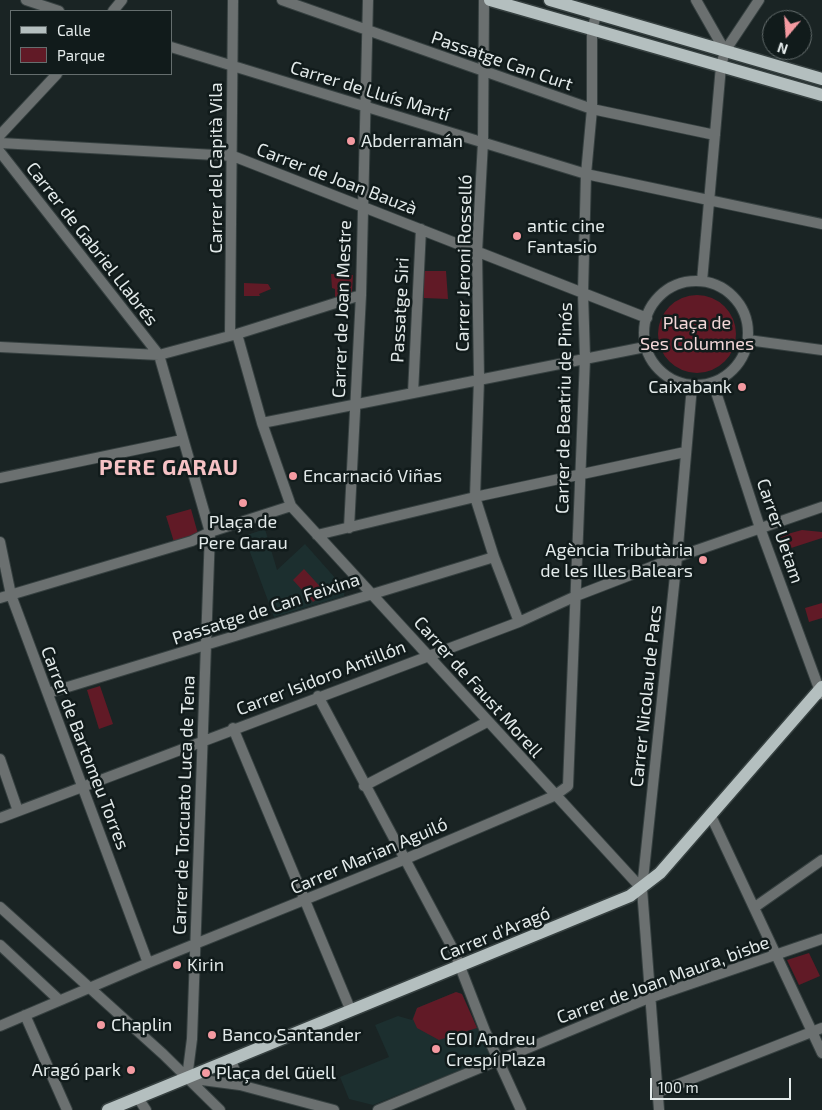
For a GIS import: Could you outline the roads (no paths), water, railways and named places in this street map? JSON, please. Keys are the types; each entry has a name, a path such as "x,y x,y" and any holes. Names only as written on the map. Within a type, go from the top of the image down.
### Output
{"main road":[{"path":"490,0 822,95"},
{"path":"550,0 596,15 822,79"},
{"name":"Carrer d'Aragó","path":"108,1110 606,908 642,889 660,873 821,690"}],"street":[{"path":"26,0 56,10"},
{"path":"114,10 122,0"},
{"name":"Carrer del Capità Vila","path":"233,0 234,334"},
{"name":"Passatge Can Curt","path":"282,0 592,109 715,135"},
{"name":"Carrer de Joan Mestre","path":"349,528 361,296 368,0"},
{"name":"Carrer Jeroni Rosselló","path":"475,497 480,379 478,252 484,142 484,0"},
{"path":"696,0 725,51"},
{"path":"702,281 721,66 725,51 759,0"},
{"name":"Carrer de Beatriu de Pinós","path":"554,796 568,786 585,358 583,293 586,174 592,109 592,30 596,15"},
{"name":"Carrer de Lluís Martí","path":"172,47 586,174 822,224"},
{"path":"0,135 56,75"},
{"name":"Carrer de Joan Bauzà","path":"0,143 233,156 647,318"},
{"name":"Carrer de Gabriel Llabrés","path":"0,152 158,355"},
{"name":"Passatge Siri","path":"413,393 421,229"},
{"path":"702,281 723,287 734,297 742,310 748,340 736,366 726,376 713,383 692,386 682,384 667,375 653,362 645,347 643,334 647,318 652,304 676,285 702,281"},
{"path":"0,347 158,355 361,296"},
{"path":"0,598 192,541 210,532 291,506 234,334"},
{"path":"748,340 822,350"},
{"path":"262,423 645,347"},
{"path":"158,355 210,532"},
{"name":"Carrer Uetam","path":"713,383 760,528 821,690"},
{"name":"Carrer Nicolau de Pacs","path":"659,1110 642,889 677,557 692,386"},
{"path":"0,478 182,440"},
{"path":"317,535 475,497 685,452"},
{"path":"475,497 494,556 519,622"},
{"name":"Carrer de Faust Morell","path":"291,506 554,796 642,889"},
{"name":"Carrer Isidoro Antillón","path":"0,818 426,655 519,622 576,596 677,557 822,507"},
{"name":"Carrer de Torcuato Luca de Tena","path":"187,1078 192,1042 210,532"},
{"name":"Carrer de Bartomeu Torres","path":"1,548 11,595 148,963"},
{"name":"Passatge de Can Feixina","path":"48,693 494,556"},
{"path":"318,696 403,860 454,951 498,1060 521,1110"},
{"path":"364,786 487,722"},
{"path":"233,728 351,1012"},
{"path":"0,759 18,811"},
{"name":"Carrer Marian Aguiló","path":"0,1026 554,796"},
{"path":"710,816 777,955 817,1030 822,1054"},
{"path":"755,907 822,860"},
{"path":"0,907 220,1110"},
{"name":"Carrer de Joan Maura, bisbe","path":"378,1110 649,998 822,939"},
{"path":"0,945 59,1000"},
{"path":"26,1015 67,1110"},
{"path":"658,1092 817,1030"},
{"path":"226,1083 231,1080 235,1072 231,1060"},
{"path":"187,1078 226,1083 334,1110"},
{"path":"138,1098 146,1110"}],"place":[{"name":"Abderramán","path":"351,141"},
{"name":"antic cine Fantasio","path":"517,236"},
{"name":"Caixabank","path":"742,387"},
{"name":"Encarnació Viñas","path":"293,476"},
{"name":"Plaça de Pere Garau","path":"243,503"},
{"name":"Agència Tributària de les Illes Balears","path":"703,560"},
{"name":"Kirin","path":"177,965"},
{"name":"Chaplin","path":"101,1025"},
{"name":"Banco Santander","path":"212,1035"},
{"name":"EOI Andreu Crespí Plaza","path":"436,1049"},
{"name":"Aragó park","path":"131,1070"},
{"name":"Plaça del Güell","path":"206,1073"}],"district":[{"name":"PERE GARAU","path":"169,468"}],"park label":[{"name":"Plaça de Ses Columnes","path":"697,333"}]}
